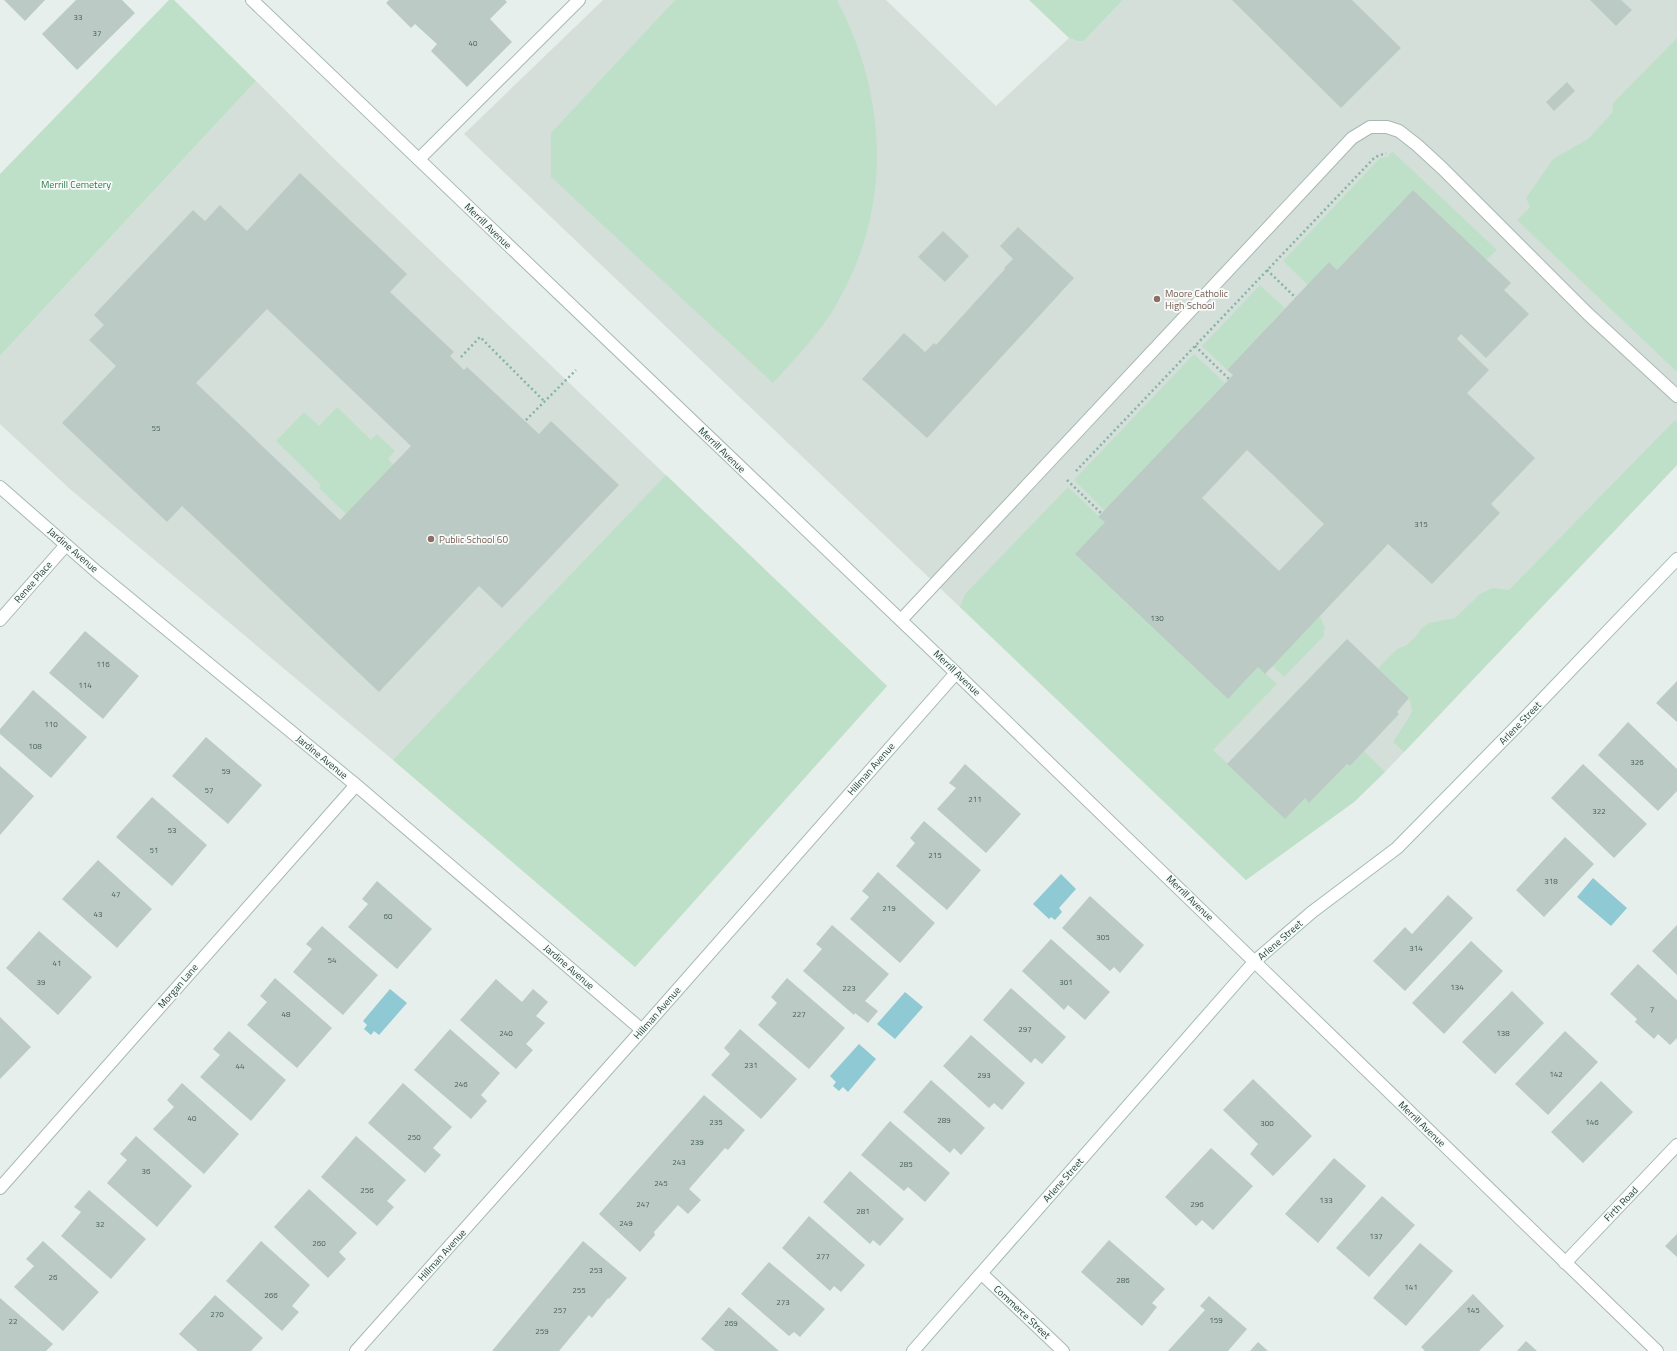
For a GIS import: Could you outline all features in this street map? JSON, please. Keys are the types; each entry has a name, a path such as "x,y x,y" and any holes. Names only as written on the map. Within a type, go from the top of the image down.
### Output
{"street":[{"name":"Merrill Avenue","path":"252,0 901,620 1657,1351"},
{"path":"419,159 579,0"},
{"path":"901,620 1352,138 1370,127 1387,127 1398,131 1417,145 1442,168 1588,314 1677,396"},
{"name":"Jardine Avenue","path":"0,486 66,545 356,785 642,1030"},
{"name":"Renee Place","path":"0,620 66,545"},
{"name":"Arlene Street","path":"913,1351 1255,961 1312,912 1397,848 1516,727 1677,559"},
{"name":"Hillman Avenue","path":"356,1351 642,1030 956,673"},
{"name":"Morgan Lane","path":"0,1188 356,785"},
{"name":"Firth Road","path":"1565,1263 1677,1145"},
{"name":"Commerce Street","path":"982,1274 1063,1351"}],"path":[{"path":"1073,474 1375,157 1383,153 1388,153"},
{"path":"1267,270 1296,298"},
{"path":"461,357 480,337 545,402"},
{"path":"1195,346 1229,379"},
{"path":"526,420 576,370"},
{"path":"1062,486 1067,480 1102,514"}],"shaded area":[{"name":"Moore Catholic High School","path":"603,0 886,0 996,106 1069,38 1077,41 1084,41 1123,0 1677,0 1677,465 1385,772 1354,802 1246,880 464,134"},
{"name":"Public School 60","path":"256,81 327,152 887,686 635,967 393,760 70,489 0,424 0,356"}],"green space":[{"name":"Merrill Cemetery","path":"169,0 174,0 256,81 0,356 0,174"},
{"path":"675,0 837,0 854,37 866,75 874,114 877,152 875,191 867,230 854,268 836,305 815,336 773,383 551,177 551,133"},
{"path":"1029,0 1123,0 1084,41 1077,41 1069,38"},
{"path":"1677,38 1677,372 1517,220 1530,207 1526,198 1553,159 1588,139 1612,113 1613,103"},
{"path":"1392,151 1497,250 1486,260 1413,190 1337,270 1308,285 1283,261 1380,158 1388,157"},
{"path":"1260,285 1285,308 1227,370 1202,346"},
{"path":"1194,354 1225,383 1105,511 1074,480"},
{"path":"337,407 371,440 377,434 395,451 388,459 394,465 346,514 319,488 321,485 276,441 304,412 319,426"},
{"path":"1674,421 1677,421 1677,465 1404,752 1393,742 1411,714 1412,709 1409,698 1378,668 1397,649 1407,645 1422,628 1429,623 1455,618 1480,594 1493,588 1509,590"},
{"path":"666,475 887,686 635,967 393,760"},
{"path":"1068,487 1105,522 1075,554 1228,699 1258,667 1277,684 1213,750 1285,818 1305,798 1310,802 1347,764 1350,766 1364,751 1385,772 1354,802 1246,880 960,607 965,594"},
{"path":"1320,616 1325,628 1323,637 1284,677 1272,666"}],"water":[{"path":"1061,874 1076,889 1059,908 1062,912 1055,920 1051,917 1049,919 1033,904"},
{"path":"1593,878 1627,908 1611,926 1577,897"},
{"path":"390,989 407,1003 379,1035 374,1031 371,1035 364,1029 367,1025 363,1021"},
{"path":"905,992 923,1007 895,1039 877,1024"},
{"path":"859,1044 876,1059 848,1092 843,1087 839,1091 833,1086 836,1082 830,1076"}],"building":[{"path":"4,0 45,0 25,21"},
{"path":"76,0 122,0 135,13 77,70 42,34"},
{"path":"389,0 505,0 507,2 490,19 512,42 467,87 431,51 437,44 415,24 411,28 386,3"},
{"path":"1232,0 1352,0 1401,48 1341,108"},
{"path":"1590,0 1621,0 1632,10 1616,26"},
{"path":"1567,82 1575,91 1554,111 1546,102"},
{"path":"300,173 407,274 390,292 454,352 450,356 464,370 467,367 539,434 551,421 619,485 502,608 479,586 379,692 182,506 167,522 62,423 116,366 89,340 104,325 94,315 193,210 205,221 220,205 247,231","holes":["267,309 411,446 340,520 196,383"]},
{"path":"1413,190 1511,283 1504,290 1529,314 1486,358 1461,334 1457,339 1489,370 1467,393 1535,458 1491,504 1500,513 1432,584 1388,544 1265,674 1258,667 1228,699 1075,554 1105,522 1098,517 1233,375 1227,370 1329,262 1337,270","holes":["1247,450 1324,524 1279,571 1202,498"]},
{"path":"1018,227 1074,278 927,438 862,379 904,333 925,352 934,343 936,345 1013,259 1000,246"},
{"path":"943,231 969,256 945,282 918,257"},
{"path":"85,631 139,676 103,719 49,673"},
{"path":"1347,639 1409,698 1397,712 1399,714 1350,766 1347,764 1309,803 1305,798 1285,819 1227,764"},
{"path":"1677,681 1677,722 1656,703"},
{"path":"33,690 87,737 51,778 0,734 0,729"},
{"path":"1628,722 1677,769 1677,791 1658,811 1598,755"},
{"path":"206,737 262,785 228,824 172,776"},
{"path":"965,764 1021,814 986,853 937,809 956,788 949,783"},
{"path":"1583,764 1647,824 1614,858 1551,798"},
{"path":"0,766 34,796 0,835"},
{"path":"152,797 207,845 172,886 116,837"},
{"path":"924,821 981,870 947,910 896,866 915,843 910,838"},
{"path":"1565,837 1594,864 1544,917 1516,890"},
{"path":"98,860 152,909 117,948 62,899"},
{"path":"878,872 935,923 900,963 850,919 869,897 862,891"},
{"path":"377,881 432,929 397,969 348,927 368,904 362,899"},
{"path":"1448,895 1473,918 1405,991 1373,961 1405,927 1412,934"},
{"path":"1090,896 1144,945 1120,973 1114,967 1110,971 1062,928"},
{"path":"832,925 889,974 865,1001 878,1011 868,1023 855,1013 854,1015 803,971 822,949 816,944"},
{"path":"1677,925 1677,975 1652,951"},
{"path":"322,926 378,975 343,1015 293,972 312,949 306,944"},
{"path":"39,931 92,977 58,1015 6,968"},
{"path":"1051,939 1110,992 1085,1020 1068,1005 1064,1010 1022,971"},
{"path":"1471,941 1503,971 1444,1034 1412,1003"},
{"path":"1638,964 1677,1000 1677,1038 1670,1045 1658,1034 1654,1039 1635,1022 1637,1019 1610,994"},
{"path":"275,978 332,1028 297,1068 247,1025 267,1002 260,996"},
{"path":"787,978 845,1028 809,1069 758,1025 777,1003 771,997"},
{"path":"496,979 522,1002 533,989 548,1002 536,1016 545,1023 526,1044 533,1050 516,1069 460,1020"},
{"path":"1011,988 1066,1037 1042,1064 1035,1058 1031,1063 983,1020"},
{"path":"1512,991 1544,1023 1495,1074 1462,1042"},
{"path":"0,1017 31,1047 0,1079"},
{"path":"450,1029 500,1073 481,1095 487,1101 471,1119 414,1070"},
{"path":"740,1029 797,1079 761,1119 711,1075 730,1054 724,1048"},
{"path":"229,1031 286,1080 251,1121 200,1077 220,1055 213,1049"},
{"path":"1565,1031 1598,1062 1548,1115 1515,1084"},
{"path":"971,1035 1025,1083 1002,1110 994,1103 989,1108 943,1066"},
{"path":"1253,1079 1312,1136 1273,1176 1250,1154 1258,1144 1223,1110"},
{"path":"931,1080 985,1128 961,1155 954,1148 950,1153 903,1112"},
{"path":"1601,1081 1633,1112 1583,1163 1551,1132"},
{"path":"182,1083 239,1134 204,1174 153,1129 174,1107 167,1100"},
{"path":"403,1083 452,1127 433,1148 441,1155 425,1173 368,1123"},
{"path":"704,1095 745,1130 728,1150 725,1148 689,1189 701,1200 688,1214 678,1205 654,1232 655,1235 640,1252 599,1214"},
{"path":"890,1121 950,1173 925,1202 908,1187 904,1191 861,1155"},
{"path":"136,1136 192,1186 157,1227 107,1183 127,1160 120,1154"},
{"path":"356,1136 406,1180 387,1201 394,1207 377,1226 321,1177"},
{"path":"1211,1148 1253,1186 1213,1230 1202,1220 1196,1226 1165,1197"},
{"path":"1334,1158 1366,1186 1318,1243 1285,1214"},
{"path":"850,1171 904,1219 880,1246 873,1240 870,1244 823,1202"},
{"path":"309,1189 357,1233 339,1252 346,1259 328,1278 274,1227"},
{"path":"89,1190 146,1239 111,1279 61,1236 81,1212 74,1207"},
{"path":"1382,1196 1415,1225 1369,1277 1336,1248"},
{"path":"809,1216 865,1265 841,1292 834,1286 830,1291 782,1248"},
{"path":"1677,1234 1677,1257 1665,1246"},
{"path":"1109,1240 1165,1289 1152,1303 1157,1307 1142,1326 1081,1272"},
{"path":"43,1241 99,1292 63,1331 14,1287 34,1266 26,1259"},
{"path":"261,1241 310,1285 292,1306 299,1312 282,1331 226,1281"},
{"path":"583,1241 627,1278 592,1318 589,1315 559,1351 492,1351"},
{"path":"1420,1243 1453,1271 1406,1326 1373,1298"},
{"path":"769,1262 825,1309 800,1337 794,1332 789,1336 741,1294"},
{"path":"1473,1294 1504,1326 1479,1351 1425,1351 1421,1347"},
{"path":"215,1295 263,1338 251,1351 198,1351 179,1334"},
{"path":"1209,1296 1247,1329 1228,1351 1168,1351 1205,1310 1200,1306"},
{"path":"0,1298 53,1344 46,1351 0,1351"},
{"path":"729,1307 779,1351 715,1351 701,1339"},
{"path":"1526,1341 1537,1351 1517,1351"},
{"path":"1258,1342 1268,1351 1250,1351"}],"place":[{"name":"Moore Catholic High School","path":"1157,299"},
{"name":"Public School 60","path":"431,539"}]}
